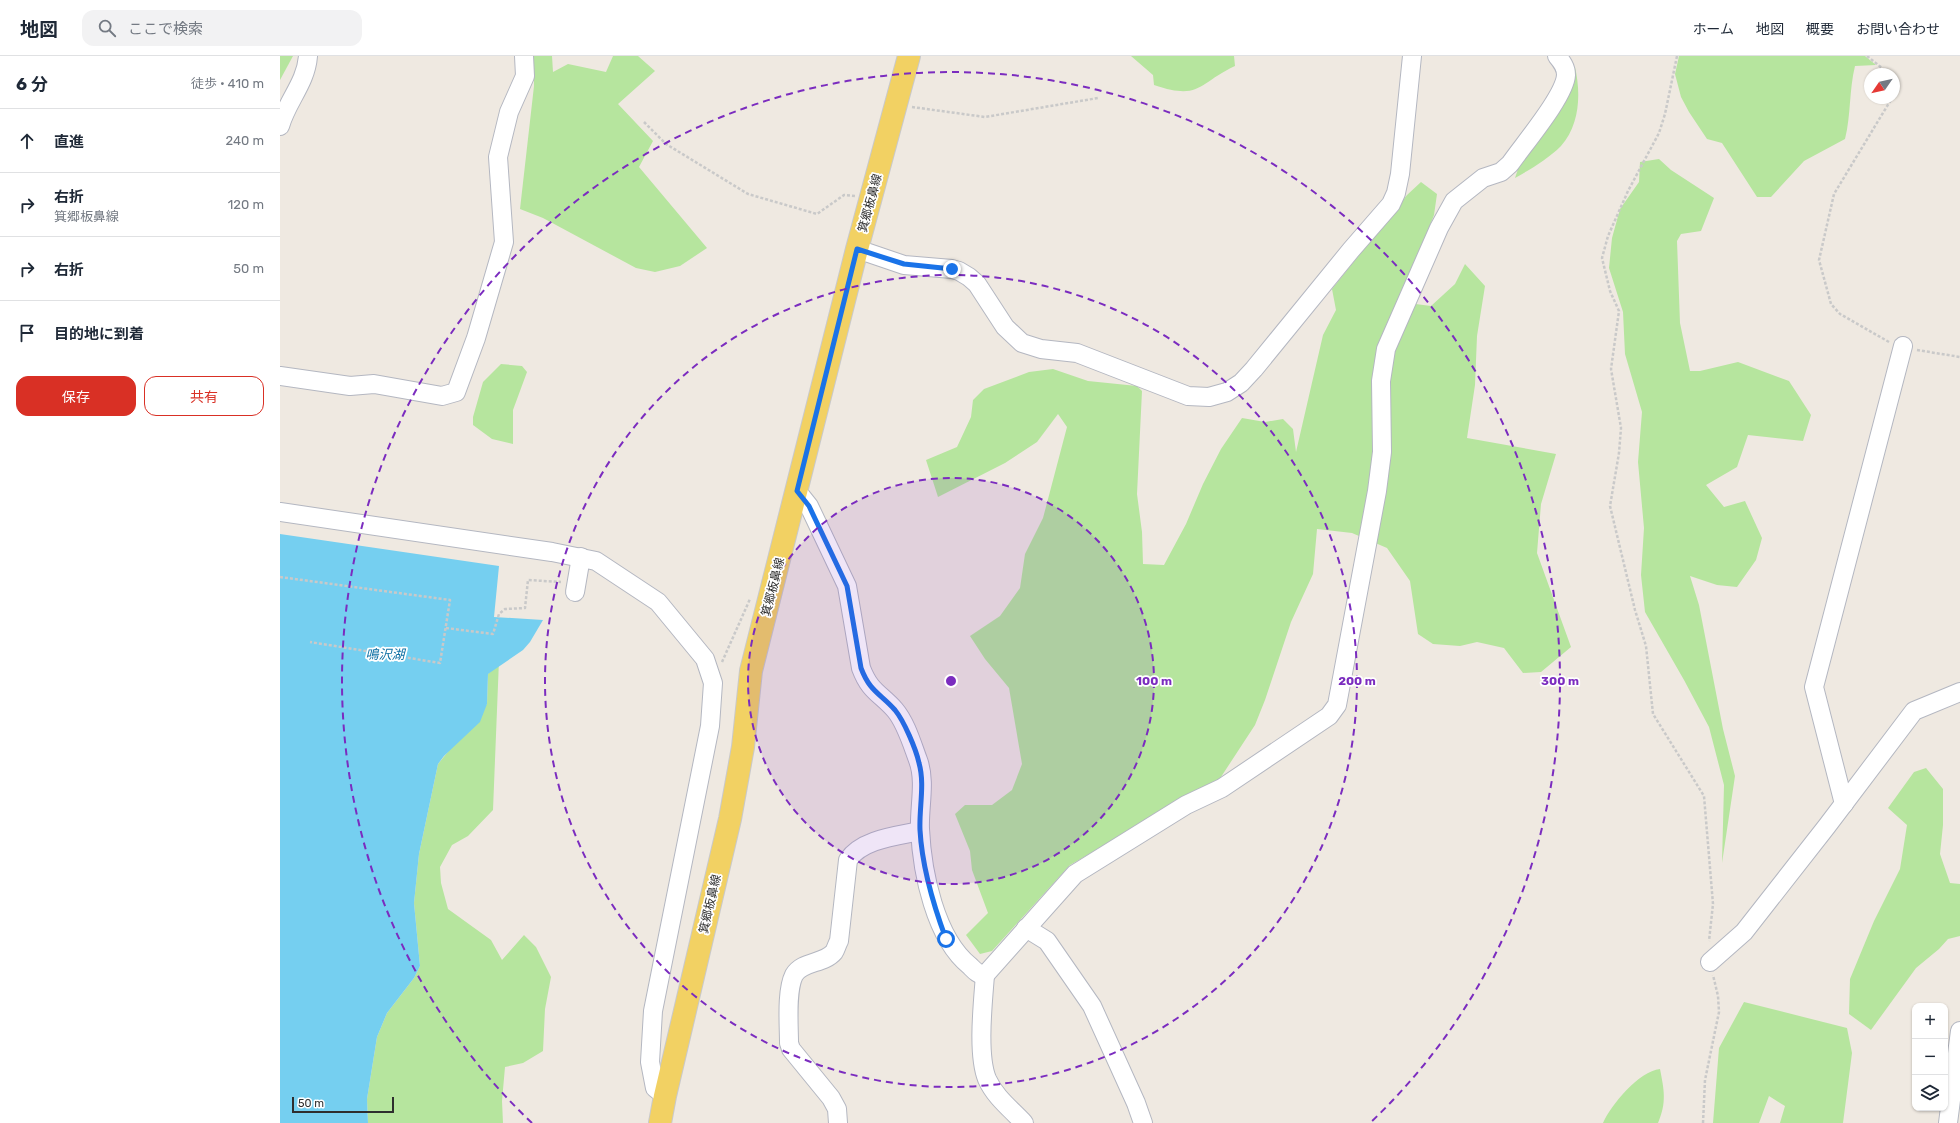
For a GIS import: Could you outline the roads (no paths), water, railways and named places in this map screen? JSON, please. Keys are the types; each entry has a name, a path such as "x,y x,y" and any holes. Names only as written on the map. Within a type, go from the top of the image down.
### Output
{"main road":[{"name":"箕郷板鼻線","path":"660,1123 730,819 743,747 751,670 857,249 909,56"}],"street":[{"path":"280,126 282,117 307,70 308,56"},
{"path":"280,376 350,386 374,384 442,396 456,392 476,338 504,242 498,157 509,112 525,76 524,56"},
{"path":"857,249 904,264 952,269 969,277 980,289 1005,327 1022,343 1031,346 1077,353 1188,396 1209,397 1227,392 1241,383 1254,369 1351,250 1391,204 1396,193 1400,174 1412,56"},
{"path":"1024,1123 1001,1101 987,1078 983,1059 982,1018 985,975 1075,874 1186,805 1222,788 1329,716 1337,705 1378,484 1382,452 1381,381 1386,349 1439,228 1454,201 1483,178 1501,172 1510,164 1561,93 1566,77 1565,68 1557,56"},
{"path":"1844,804 1814,687 1903,346"},
{"path":"797,491 809,506 847,586 861,668 865,679 873,691 900,717 919,761 922,775 920,831 926,874 937,915 946,939 961,959 980,975 985,975"},
{"path":"280,512 581,557 596,561 658,602 704,659 711,677 714,692 710,726 653,1011 650,1062 655,1088 665,1096"},
{"path":"576,587 581,557"},
{"path":"1710,962 1744,932 1844,804 1914,711 1960,692"},
{"path":"838,1123 837,1109 831,1098 791,1049 789,1043 791,984 795,974 801,968 825,959 834,952 839,941 848,860 853,852 878,841 920,831"},
{"path":"1026,928 1047,941 1092,1006 1136,1102 1143,1123"},
{"path":"1948,1123 1960,1035"}],"water":[{"name":"鳴沢湖","path":"280,534 499,566 494,617 543,620 530,642 523,650 488,674 487,704 480,722 444,756 438,764 419,854 414,903 420,966 414,978 387,1013 377,1037 367,1099 368,1123 280,1123"}]}
